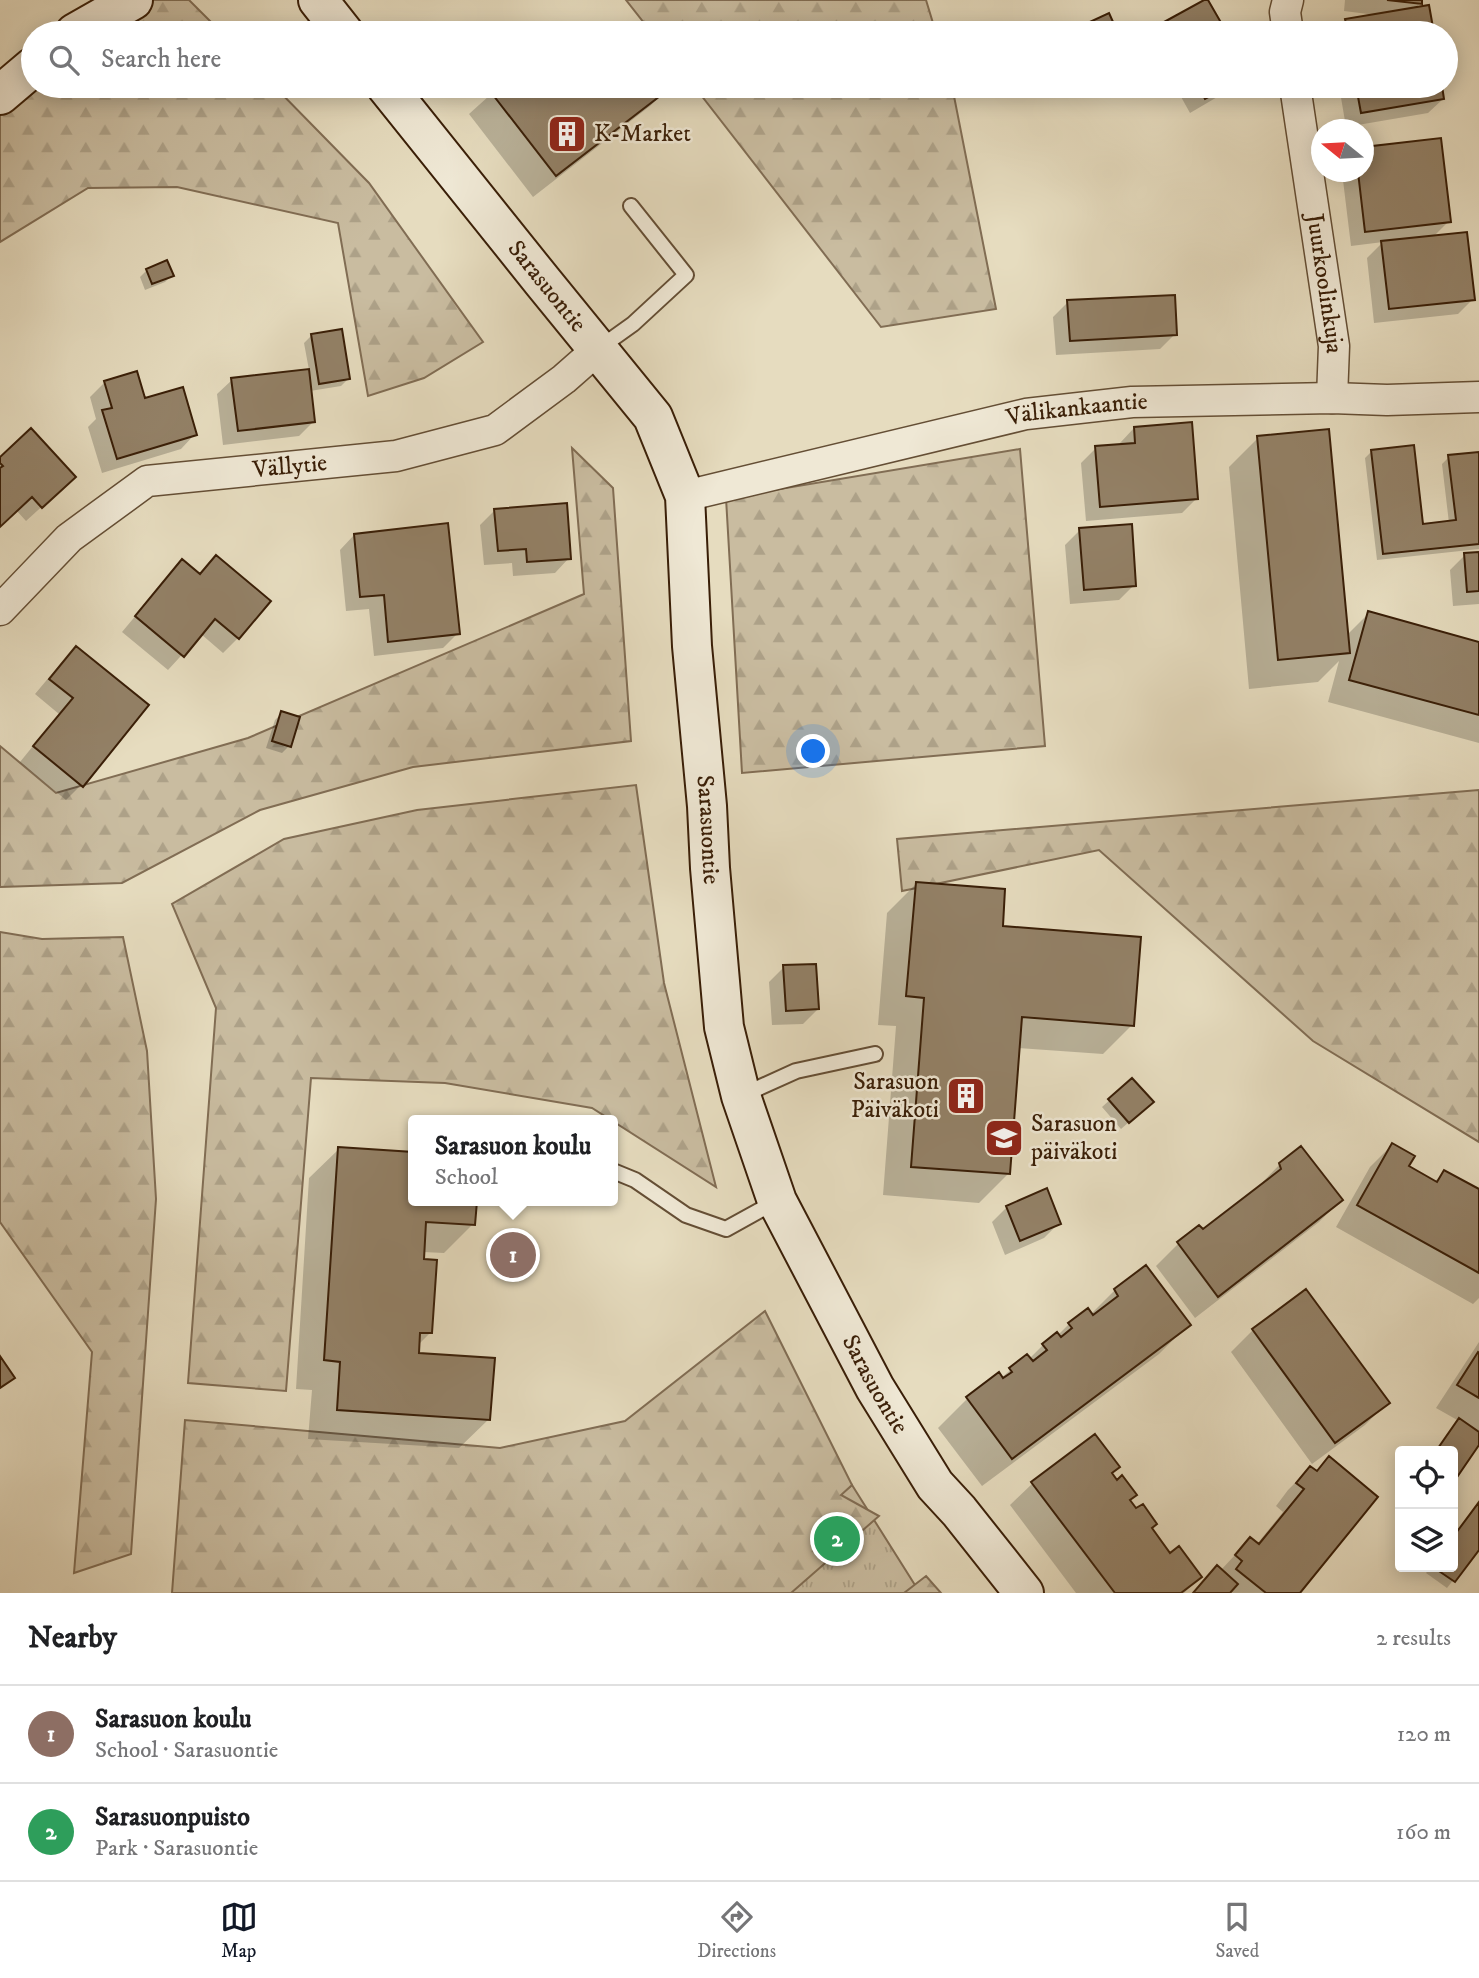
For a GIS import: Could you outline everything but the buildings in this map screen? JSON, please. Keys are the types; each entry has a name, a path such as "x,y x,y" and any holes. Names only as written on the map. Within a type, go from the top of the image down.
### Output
{"street":[{"path":"96,21 133,0"},
{"path":"318,0 335,21"},
{"path":"0,95 21,77"},
{"name":"Sarasuontie","path":"396,98 653,416 685,496 692,646 724,1027 741,1096 777,1201 875,1388 936,1485 1024,1593"},
{"name":"Juurkoolinkuja","path":"1297,98 1334,346 1332,398"},
{"name":"Vällytie","path":"0,610 69,538 147,481 396,456 495,430 564,380 597,350"},
{"name":"Välikankaantie","path":"685,496 1026,414 1132,402 1479,397"}],"lane":[{"path":"597,350 633,324 686,275 631,206"},
{"path":"741,1096 796,1071 875,1054"},
{"path":"618,1173 635,1180 686,1215 726,1229 777,1201"}],"green space":[{"path":"152,0 189,0 210,21 113,21"},
{"path":"626,0 926,0 932,21 643,21"},
{"path":"21,93 21,98 286,98 369,183 483,342 424,378 368,396 338,223 177,187 88,188 0,242 0,106"},
{"path":"703,98 954,98 996,309 881,327"},
{"path":"572,448 613,488 631,741 413,767 260,810 122,883 0,887 0,746 56,793 248,738 584,594"},
{"path":"1020,449 1045,746 742,773 726,498"},
{"path":"636,785 664,983 716,1187 618,1125 618,1115 603,1115 592,1108 445,1083 311,1078 286,1391 188,1383 216,1008 172,904 284,839 417,810"},
{"path":"1479,790 1479,1142 1313,1041 1099,850 902,891 897,839"},
{"path":"0,932 42,939 123,937 147,1051 156,1199 131,1554 74,1573 92,1352 0,1222"},
{"path":"765,1311 852,1485 841,1495 879,1516 791,1593 172,1593 185,1420 500,1448 625,1421"},
{"path":"852,1485 920,1593 724,1593"},
{"path":"926,1576 941,1593 904,1593"}],"place":[{"name":"K-Market","path":"567,134"},
{"name":"Sarasuon Päiväkoti","path":"966,1096"},
{"name":"Sarasuon päiväkoti","path":"1004,1138"},
{"name":"Sarasuon koulu","path":"513,1255"},
{"name":"Sarasuonpuisto","path":"837,1539"}]}
